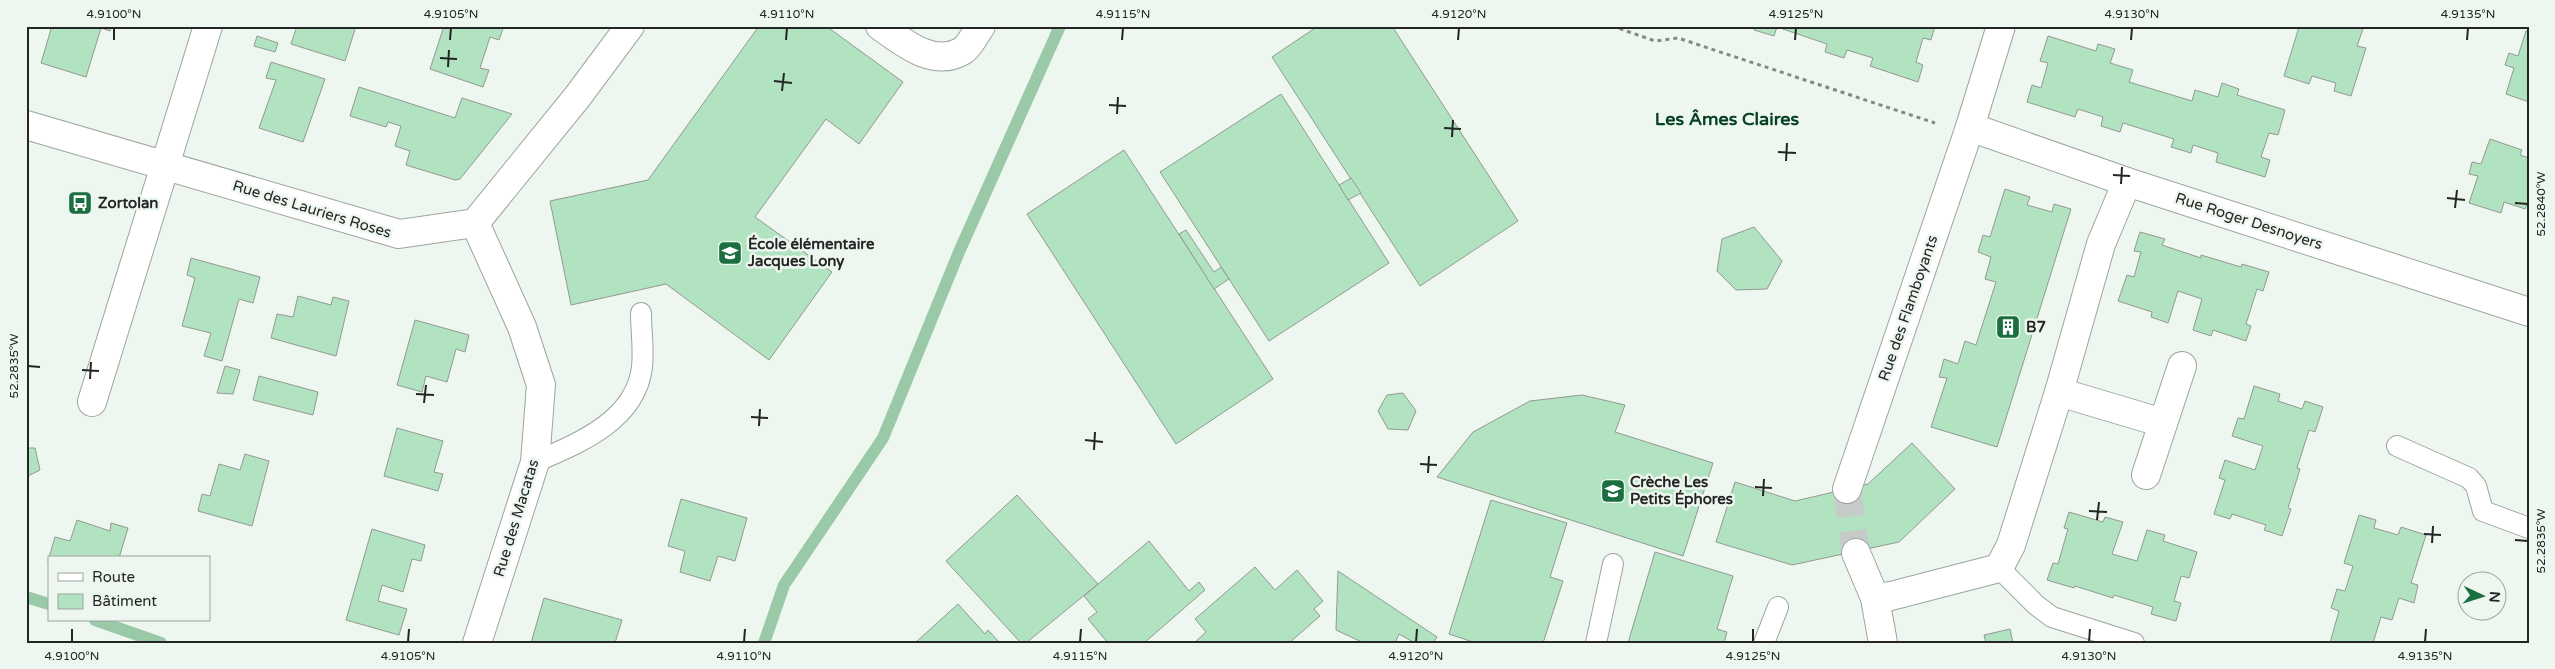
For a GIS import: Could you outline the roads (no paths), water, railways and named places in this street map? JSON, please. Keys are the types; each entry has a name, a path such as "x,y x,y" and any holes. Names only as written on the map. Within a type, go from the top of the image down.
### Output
{"street":[{"path":"92,402 208,26"},
{"path":"475,223 578,96 630,26"},
{"path":"880,26 917,52 944,56 963,51 981,26"},
{"name":"Rue des Flamboyants","path":"1847,490 1970,127 2001,26"},
{"name":"Rue des Lauriers Roses","path":"26,125 398,234 475,223"},
{"name":"Rue Roger Desnoyers","path":"1970,127 2127,182 2529,312"},
{"path":"1875,598 1891,596 1999,568 2011,546 2059,392 2100,244 2127,182"},
{"name":"Rue des Macatas","path":"475,223 522,327 541,385 534,462 476,643"},
{"path":"2146,475 2182,366"},
{"path":"2059,392 2163,423"},
{"path":"1856,553 1875,598 1883,643"}],"lane":[{"path":"534,462 582,442 610,423 633,395 642,368 641,313"},
{"path":"2397,446 2469,478 2476,486 2483,511 2529,528"},
{"path":"1596,643 1613,564"},
{"path":"1999,568 2036,605 2052,616 2134,643"},
{"path":"1764,643 1778,607"}],"waterway":[{"path":"764,643 784,585 883,438 959,252 1060,26"},
{"path":"26,597 48,604"},
{"path":"101,622 161,643"}],"tunnel":[{"path":"1847,489 1856,553"}],"place":[{"name":"Zortolan","path":"80,203"},
{"name":"École élémentaire Jacques Lony","path":"730,253"},
{"name":"B7","path":"2008,327"},
{"name":"Crèche Les Petits Éphores","path":"1613,491"}],"district":[{"name":"Les Âmes Claires","path":"1727,119"}]}
